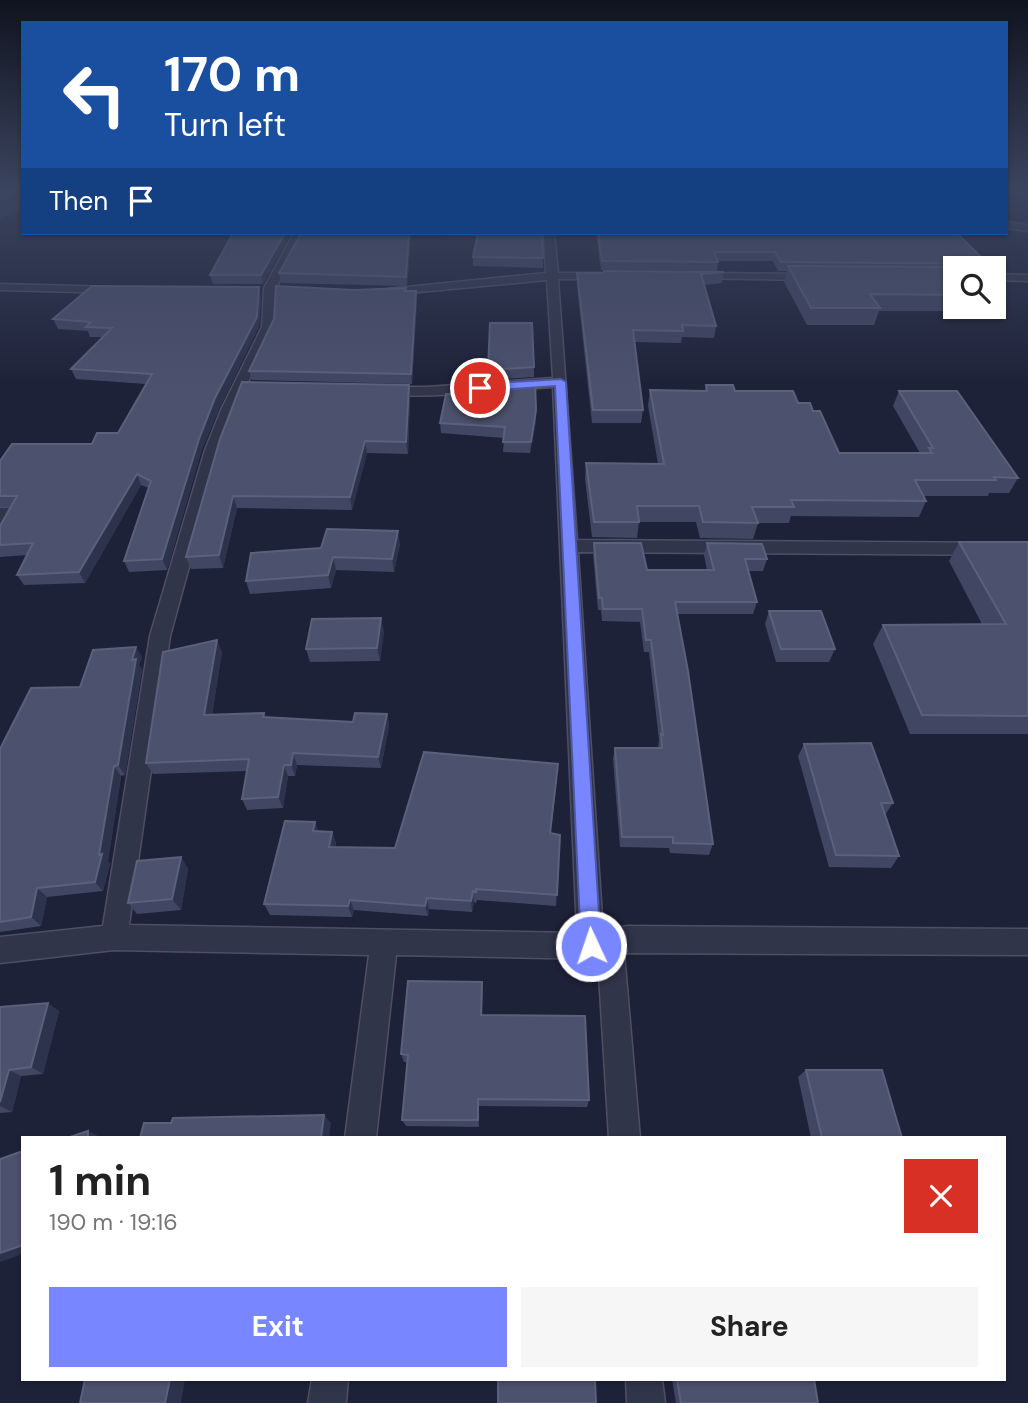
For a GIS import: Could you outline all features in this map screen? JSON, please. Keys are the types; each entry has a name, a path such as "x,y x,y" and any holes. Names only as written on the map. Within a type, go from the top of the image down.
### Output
{"street":[{"path":"114,937 160,636 213,450 228,410 247,388 268,327 271,290 288,254"},
{"path":"551,254 570,546 601,946 625,1136"},
{"path":"368,293 405,292 554,276 623,276"},
{"path":"678,276 831,277"},
{"path":"1006,277 1028,278"},
{"path":"0,287 123,290"},
{"path":"374,391 427,391 561,382"},
{"path":"570,546 1028,549"},
{"path":"0,950 114,937 601,946 627,939 1028,942"},
{"path":"360,1136 384,942"},
{"path":"327,1403 330,1381"},
{"path":"644,1381 646,1403"}],"building":[{"path":"221,254 273,254 261,275 210,275"},
{"path":"289,254 408,254 406,277 279,273"},
{"path":"474,254 543,254 543,258 473,257"},
{"path":"601,254 715,254 718,262 602,261"},
{"path":"776,254 980,256 943,256 943,264 781,262"},
{"path":"788,266 943,267 943,295 870,294 880,308 811,308"},
{"path":"724,272 701,274 716,326 682,325 683,331 633,330 643,410 593,410 577,273"},
{"path":"92,286 259,287 257,317 215,398 199,439 162,559 124,561 151,481 137,474 79,572 17,575 33,543 0,545 0,526 17,496 0,496 0,461 12,444 92,444 97,433 118,433 152,374 71,369 112,328 86,327 91,322 53,319"},
{"path":"276,286 354,290 406,288 405,291 416,291 411,374 249,371 274,319"},
{"path":"490,323 532,323 534,367 488,370"},
{"path":"535,381 536,410 531,442 503,442 505,427 440,423 446,394 487,396 487,384"},
{"path":"242,382 409,385 406,442 365,441 350,497 233,496 219,555 186,557 220,439"},
{"path":"706,385 733,385 735,391 793,391 798,403 810,403 813,411 820,411 839,453 932,453 929,448 933,448 899,391 957,391 1018,478 915,480 926,501 791,500 794,507 752,507 758,523 703,522 699,506 637,506 639,522 594,522 586,463 664,464 650,390 707,391"},
{"path":"327,529 398,531 392,559 333,557 328,575 246,581 251,553 321,548"},
{"path":"959,542 1028,542 1028,716 922,715 883,625 1006,624"},
{"path":"594,543 641,543 647,570 714,570 707,543 762,544 767,559 745,559 757,602 675,602 688,671 713,844 673,843 673,837 622,837 615,748 662,748 661,734 663,735 651,640 646,640 642,609 603,609 602,598 599,598"},
{"path":"769,611 821,611 835,649 781,649"},
{"path":"381,618 377,648 306,649 312,619"},
{"path":"217,640 204,715 264,713 263,717 353,722 355,713 387,714 378,757 293,753 291,765 284,765 278,797 242,799 249,759 146,763 163,652"},
{"path":"136,647 118,765 114,766 99,855 102,854 95,882 37,888 31,917 0,922 0,749 31,688 80,687 93,650"},
{"path":"871,743 893,803 881,803 899,856 836,855 804,744"},
{"path":"424,752 558,764 550,833 560,835 557,895 476,889 471,901 427,898 425,906 350,900 348,906 264,904 285,821 315,822 313,831 332,832 329,847 395,848"},
{"path":"181,857 172,899 128,903 137,861"},
{"path":"408,981 482,982 481,1015 585,1016 589,1100 478,1099 478,1120 402,1120 408,1055 401,1054"},
{"path":"48,1003 31,1067 9,1070 0,1102 0,1007"},
{"path":"806,1070 882,1070 901,1136 822,1136"},
{"path":"324,1115 321,1136 141,1136 144,1123 171,1123 173,1118"},
{"path":"88,1131 88,1136 73,1136"},
{"path":"21,1152 21,1246 0,1253 0,1159"},
{"path":"85,1381 170,1381 165,1403 80,1403"},
{"path":"498,1381 595,1381 596,1403 498,1403"},
{"path":"677,1381 814,1381 818,1403 681,1403"}],"route":[{"path":"480,388 561,382 591,946"}]}
